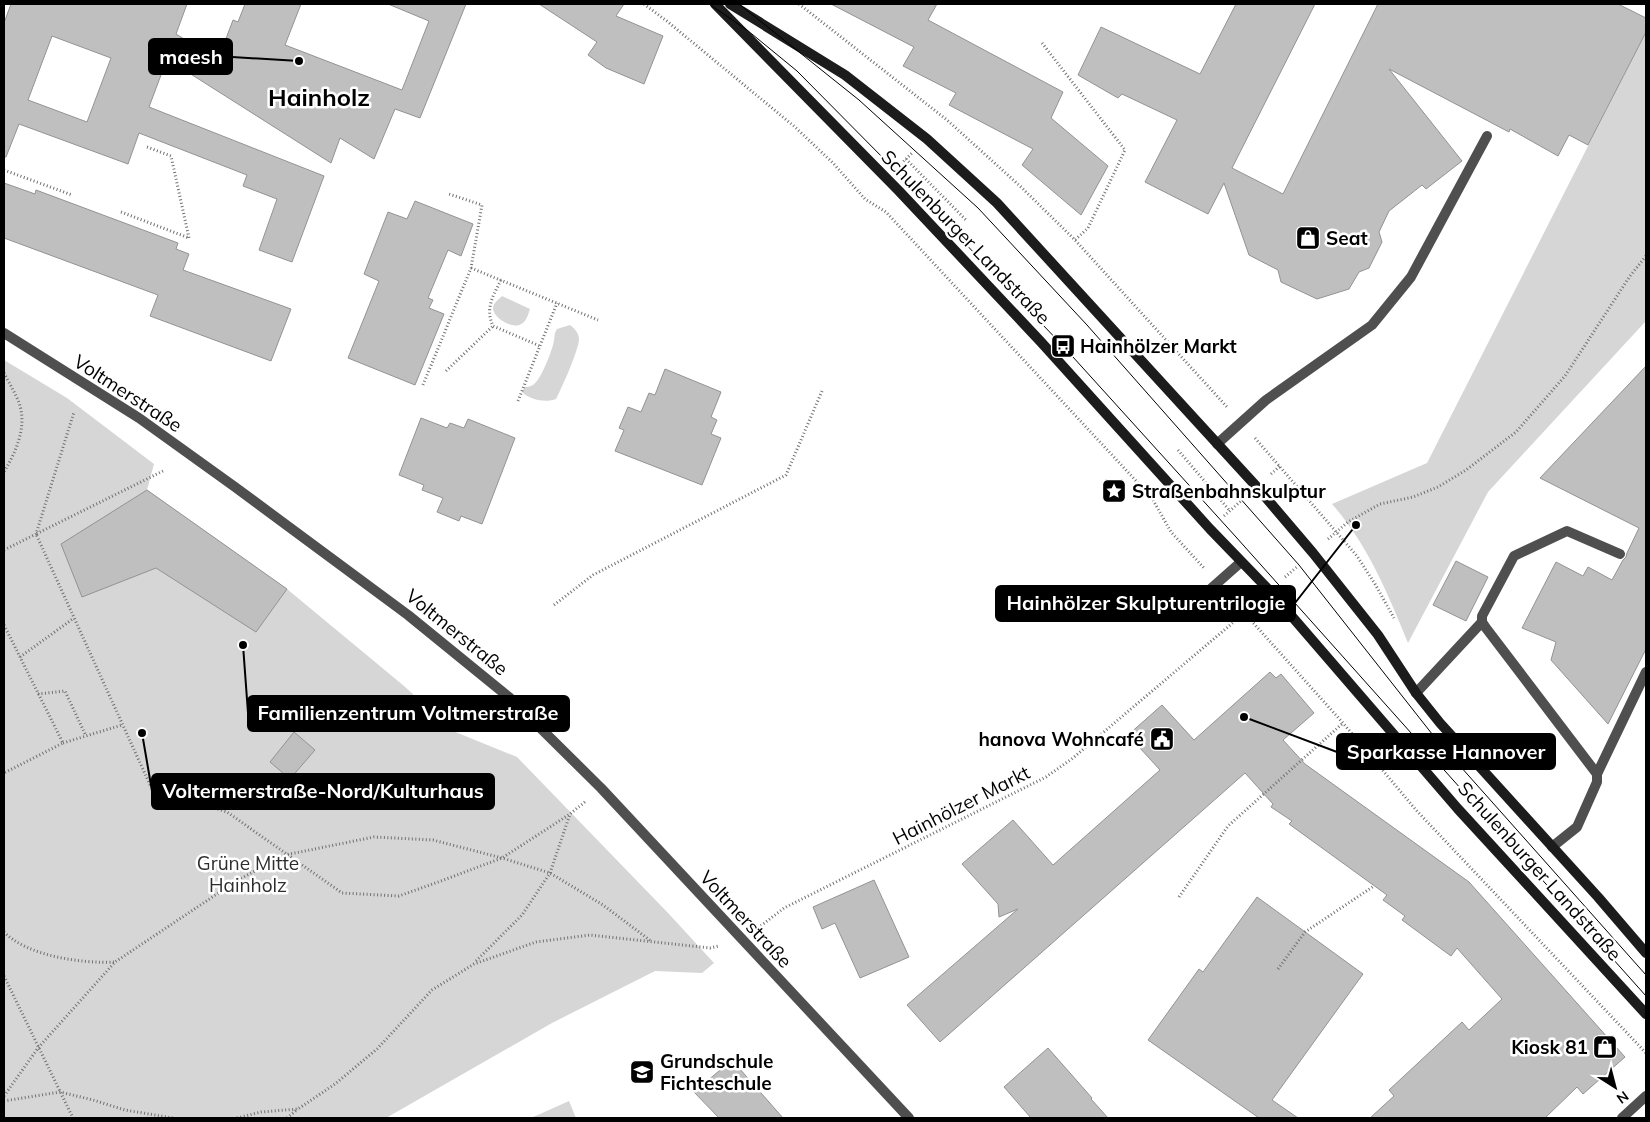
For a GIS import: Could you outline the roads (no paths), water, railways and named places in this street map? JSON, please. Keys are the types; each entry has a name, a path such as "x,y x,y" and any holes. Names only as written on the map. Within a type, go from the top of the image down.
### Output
{"main road":[{"name":"Schulenburger Landstraße","path":"715,4 886,178 1041,342 1210,529 1270,591 1458,809 1646,1014"},
{"name":"Schulenburger Landstraße","path":"730,4 846,75 927,139 997,203 1256,486 1378,635 1416,693 1440,723 1598,897 1646,953"}],"street":[{"path":"1217,444 1266,400 1372,325 1411,277 1487,136"},
{"name":"Voltmerstraße","path":"4,333 139,418 235,487 408,615 510,698 601,788 909,1118"},
{"path":"1416,693 1482,622 1483,611 1514,556 1567,531 1620,554"},
{"path":"1206,593 1241,562"},
{"path":"1482,622 1597,774"},
{"path":"1552,847 1577,827 1597,782 1597,774 1646,672"},
{"path":"1622,1118 1646,1096"}],"tram line":[{"path":"709,4 747,30 797,71 895,170 1063,346 1646,996"},
{"path":"739,4 859,100 978,208 1087,325 1299,565 1436,739 1646,975"}],"place":[{"name":"maesh","path":"299,61"},
{"name":"Seat","path":"1308,238"},
{"name":"Hainhölzer Markt","path":"1063,346"},
{"name":"Straßenbahnskulptur","path":"1114,491"},
{"name":"Hainhölzer Skulpturentrilogie","path":"1356,525"},
{"name":"Familienzentrum Voltmerstraße","path":"243,645"},
{"name":"Sparkasse Hannover","path":"1244,717"},
{"name":"Voltermerstraße-Nord/Kulturhaus","path":"142,733"},
{"name":"hanova Wohncafé","path":"1162,739"},
{"name":"Kiosk 81","path":"1605,1047"},
{"name":"Grundschule Fichteschule","path":"642,1072"}],"district":[{"name":"Hainholz","path":"319,97"}],"park label":[{"name":"Grüne Mitte Hainholz","path":"248,874"}]}
